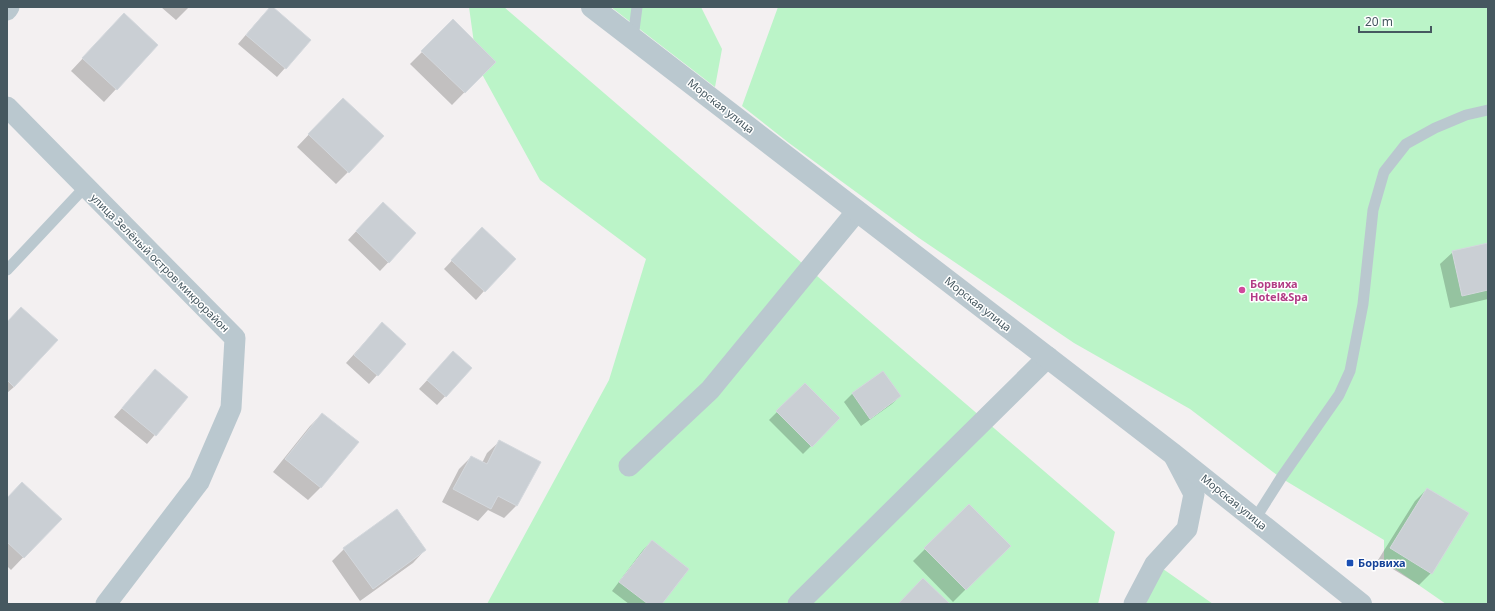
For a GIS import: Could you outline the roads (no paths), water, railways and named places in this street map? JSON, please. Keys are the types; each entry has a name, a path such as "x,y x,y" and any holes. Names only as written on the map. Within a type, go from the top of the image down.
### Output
{"street":[{"name":"Морская улица","path":"592,7 1173,454 1361,604"},
{"name":"улица Зелёный остров микрорайон","path":"7,107 235,338 231,408 199,482 106,604"},
{"path":"629,466 710,390 857,211"},
{"path":"798,604 1048,357"},
{"path":"1134,604 1155,564 1187,529 1194,494 1173,454"}],"lane":[{"path":"633,38 637,7"},
{"path":"1255,519 1281,478 1339,395 1350,371 1363,304 1373,210 1384,172 1406,144 1442,125 1466,115 1488,110"},
{"path":"7,270 85,187"}],"place":[{"name":"Борвиха Hotel&Spa","path":"1242,290"},
{"name":"Борвиха","path":"1350,563"}]}
